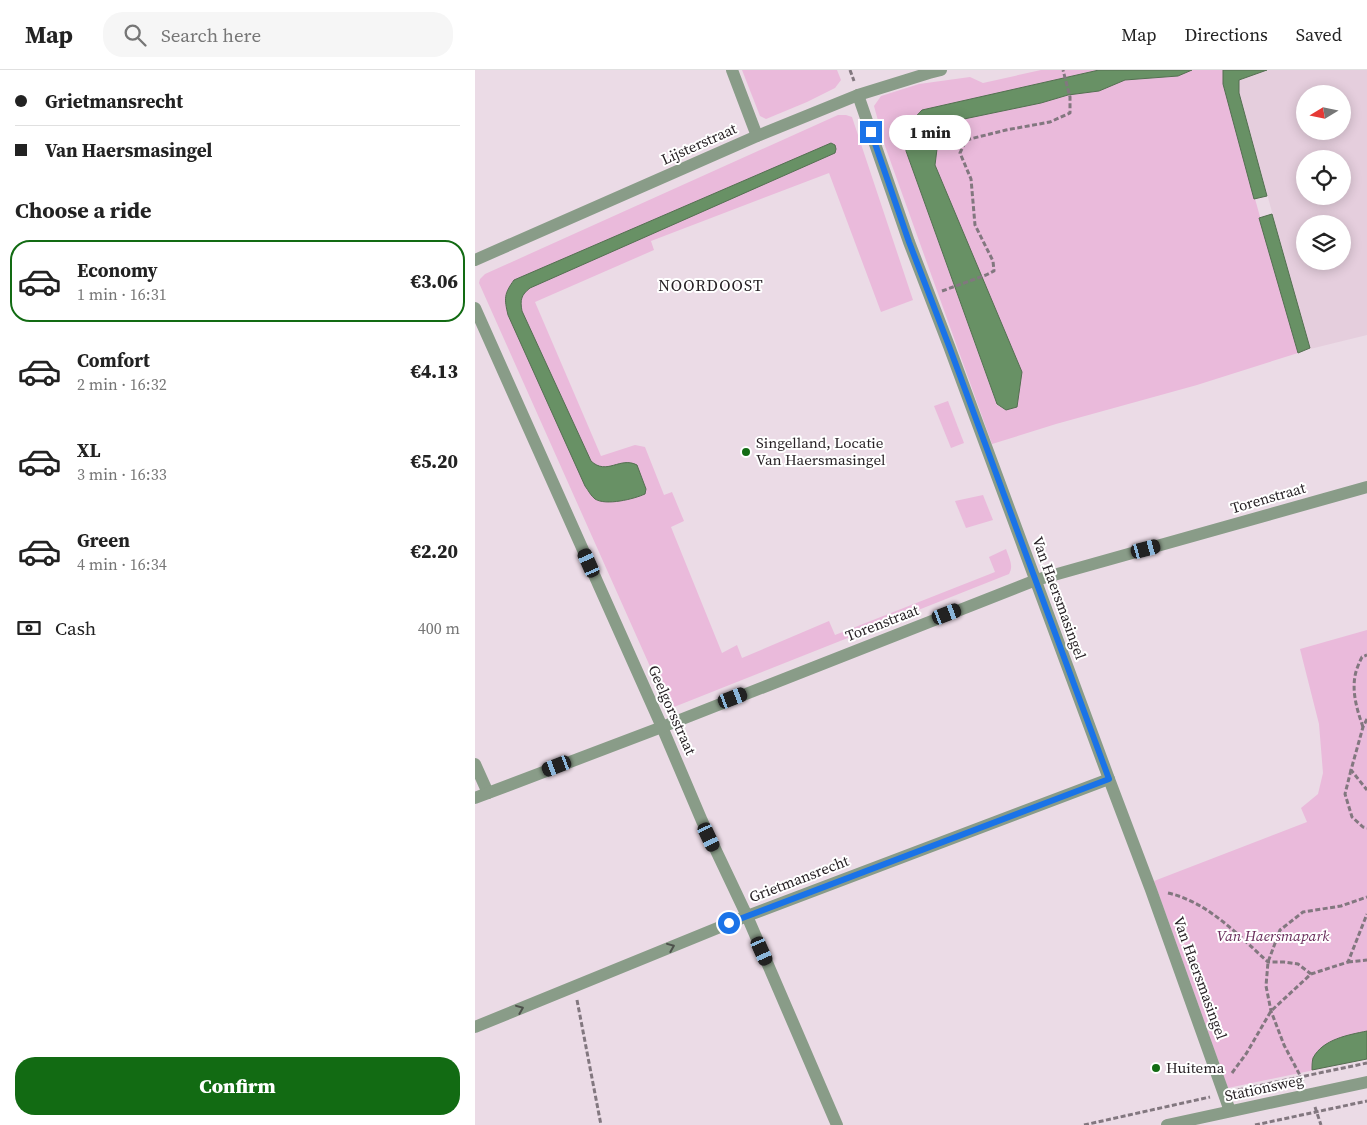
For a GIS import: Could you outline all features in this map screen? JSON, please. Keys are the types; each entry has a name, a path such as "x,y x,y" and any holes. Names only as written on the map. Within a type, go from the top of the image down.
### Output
{"street":[{"path":"733,70 757,136"},
{"name":"Lijsterstraat","path":"475,260 757,136 858,95 941,70"},
{"name":"Van Haersmasingel","path":"858,95 909,242 1151,890 1230,1112"},
{"name":"Geelgorsstraat","path":"475,308 662,726 702,821 747,916 837,1125"},
{"name":"Torenstraat","path":"475,798 1035,580 1367,487"},
{"path":"475,764 488,792"},
{"name":"Grietmansrecht","path":"475,1027 747,916 1109,779"},
{"name":"Stationsweg","path":"1167,1125 1367,1082"}],"path":[{"path":"930,296 994,271 993,261 975,225 971,179 960,153 966,140 1050,122 1070,113 1069,97 1063,70"},
{"path":"1363,727 1356,708 1354,690 1355,674 1362,657 1367,655"},
{"path":"1367,719 1363,727 1345,794 1352,817 1363,827 1367,828"},
{"path":"1351,770 1367,790"},
{"path":"1151,890 1180,896 1217,916 1268,962 1298,964 1311,974"},
{"path":"1309,1095 1284,1044 1271,1011 1265,986 1268,962 1280,930 1303,912 1341,906 1367,897"},
{"path":"1348,962 1367,914"},
{"path":"1223,1091 1271,1011 1311,974 1348,962 1367,960"},
{"path":"574,987 601,1125"},
{"path":"1083,1125 1223,1091 1367,1063"},
{"path":"1255,1125 1367,1101"}],"shaded area":[{"path":"1099,70 1192,70 1178,76 1125,80 1099,91 1068,95 1041,103 964,119 946,130 938,141 935,165 1022,372 1017,407 1006,410 997,404 906,151 905,128 922,110"},
{"path":"1223,70 1267,70 1239,80 1239,93 1267,196 1254,199 1223,84"},
{"path":"1267,70 1367,70 1367,335 1310,349 1239,93 1239,80"},
{"path":"831,143 835,145 835,153 530,288 523,295 521,301 522,311 591,461 603,467 625,463 637,465 646,489 645,494 627,500 606,502 595,499 585,486 508,315 506,296 514,280"},
{"path":"1272,214 1310,348 1298,353 1259,218"},
{"path":"1367,1031 1367,1059 1312,1070 1313,1058 1323,1046 1337,1039"}],"green space":[{"path":"742,70 837,70 841,80 835,88 766,119 760,116"},
{"path":"1041,70 1099,70 922,110 906,151 997,405 1006,410 935,165 938,141 946,130 964,119 1041,103 1068,95 1099,91 1125,80 1178,76 1192,70 1223,70 1223,84 1298,353 1197,385 1056,424 992,444 885,146 874,106 881,96 919,84 970,77 983,83"},
{"path":"838,115 852,117 913,300 881,312 829,173 651,241 654,250 535,302 601,456 635,445 645,447 664,495 672,492 684,521 671,527 722,653 737,645 742,658 829,621 835,635 995,572 989,557 1006,549 1011,562 1011,568 1009,574 669,709 479,283 480,279 485,274"},
{"path":"948,401 964,443 951,448 934,406"},
{"path":"983,495 993,520 966,528 955,501"},
{"name":"Van Haersmapark","path":"1367,630 1367,1059 1228,1088 1154,881 1307,822 1301,808 1318,794 1323,773 1319,724 1300,649"}],"place":[{"name":"Singelland, Locatie Van Haersmasingel","path":"746,452"},
{"name":"Huitema","path":"1156,1068"}],"district":[{"name":"NOORDOOST","path":"711,285"}],"route":[{"path":"729,923 1109,779 909,242 871,132"}]}
